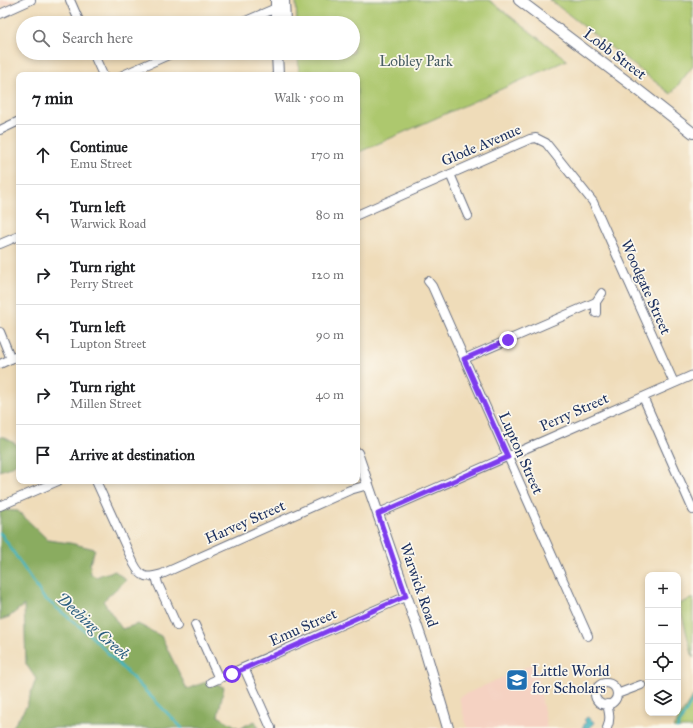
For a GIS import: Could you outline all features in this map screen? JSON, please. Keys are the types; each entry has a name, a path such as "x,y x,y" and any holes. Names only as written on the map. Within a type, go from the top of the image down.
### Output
{"main road":[{"name":"Lobb Street","path":"519,0 693,133"},
{"path":"277,16 280,3"},
{"path":"280,3 283,16"},
{"path":"277,60 278,72"},
{"path":"283,72 284,60"},
{"name":"Warwick Road","path":"360,462 426,650 448,728"}],"street":[{"path":"0,14 31,0"},
{"path":"70,0 77,16"},
{"path":"255,16 280,3"},
{"path":"96,60 101,72"},
{"path":"130,72 157,60"},
{"path":"0,130 16,122"},
{"name":"Glode Avenue","path":"360,214 530,139 536,138 546,144 594,202"},
{"path":"450,174 468,216"},
{"name":"Woodgate Street","path":"594,202 674,383"},
{"path":"0,244 16,237"},
{"name":"Lupton Street","path":"428,281 432,286 588,636"},
{"path":"464,359 596,302 602,294"},
{"path":"596,302 596,313"},
{"path":"0,332 15,357 0,364"},
{"name":"Perry Street","path":"378,514 693,375"},
{"path":"643,397 693,510"},
{"path":"0,506 51,484"},
{"path":"97,484 138,572 142,576 156,576 158,584 177,626"},
{"name":"Harvey Street","path":"156,576 350,490 368,485"},
{"name":"Emu Street","path":"194,625 215,681 406,596"},
{"path":"244,668 271,728"},
{"path":"606,683 613,685 617,691 614,701 607,704 603,704 597,700 596,692 599,686 606,683"},
{"path":"617,694 641,685"},
{"path":"606,728 608,725 610,712 607,704"}],"shaded area":[{"path":"0,0 18,0 0,8"},
{"name":"Little World for Scholars","path":"535,663 547,728 467,728 459,697"}],"green space":[{"name":"Lobley Park","path":"296,0 489,0 567,60 360,152 360,72 299,72 298,60 360,60 360,16 297,16"},
{"path":"550,0 693,0 693,66 671,94"},
{"path":"0,437 4,437 16,444 16,463 0,471"},
{"path":"0,509 18,511 48,540 95,549 90,563 91,574 96,577 115,571 126,580 103,601 122,629 138,624 161,636 187,689 206,682 224,687 218,716 239,728 12,728 26,707 36,679 26,664 24,605 9,617 0,620"},
{"path":"693,598 693,658 681,612 681,603"},
{"path":"693,696 693,728 673,728"},
{"path":"255,721 259,728 240,728"}],"water":[{"path":"587,717 594,722 590,728 582,728 586,722 584,720"}],"waterway":[{"name":"Deebing Creek","path":"0,533 43,597 89,634 182,728"},
{"path":"677,728 693,699"}],"place":[{"name":"Little World for Scholars","path":"517,680"}],"route":[{"path":"232,674 406,596 378,514 508,457 464,359 508,340"}]}
